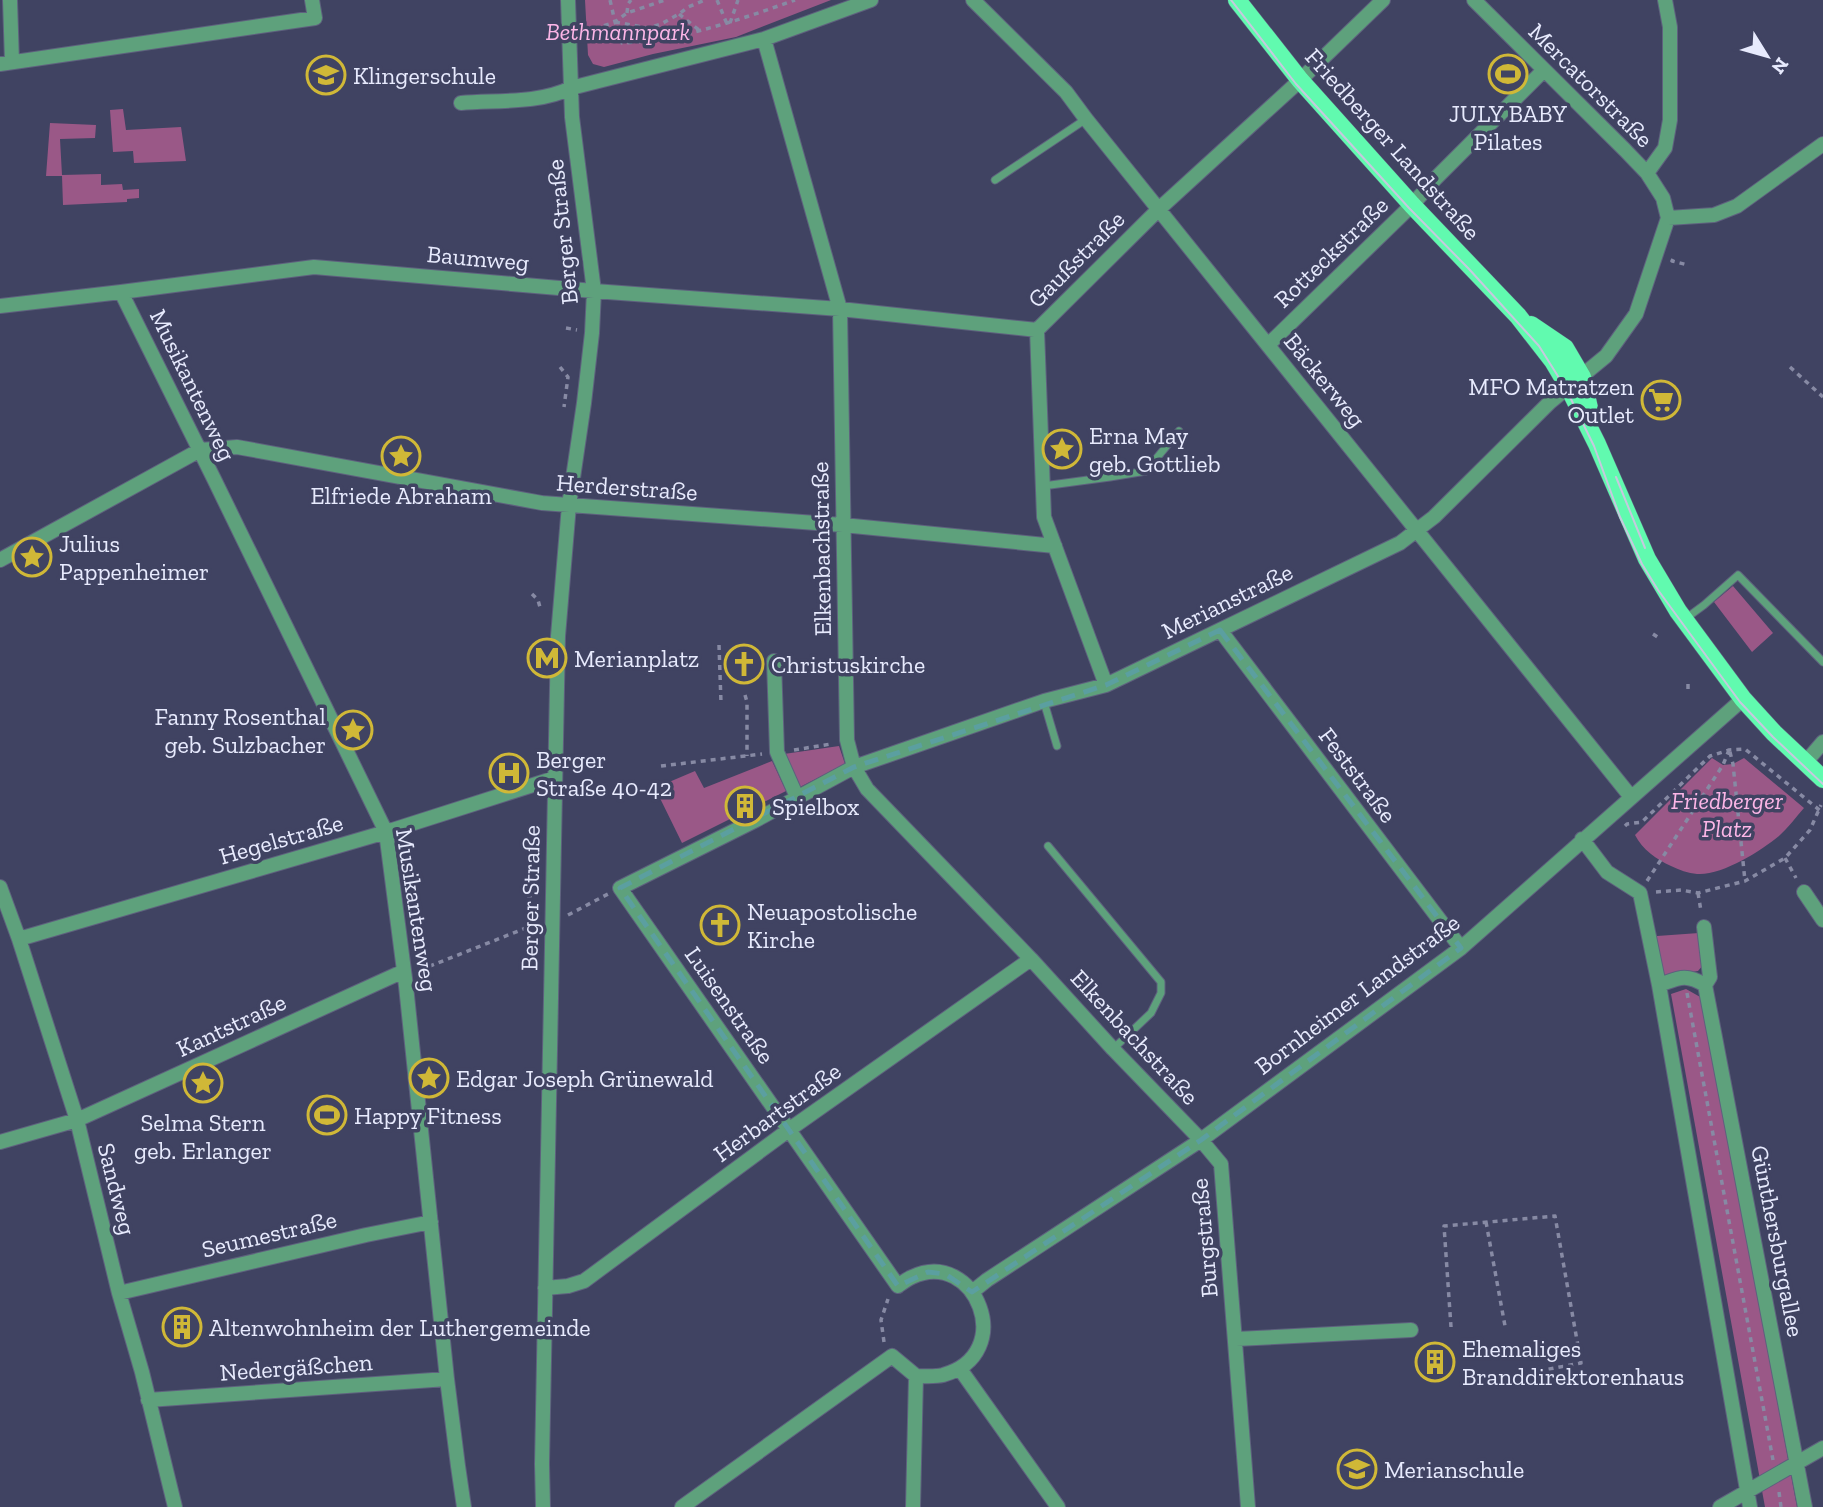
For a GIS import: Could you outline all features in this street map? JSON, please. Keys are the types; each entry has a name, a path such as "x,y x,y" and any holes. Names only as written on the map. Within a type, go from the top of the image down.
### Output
{"main road":[{"name":"Friedberger Landstraße","path":"1237,0 1300,80 1412,205 1518,316 1565,348 1597,444 1647,559 1685,619 1743,699 1774,733 1823,779"},
{"path":"1805,763 1823,771"}],"street":[{"path":"10,0 6,63 315,18 312,0"},
{"name":"Berger Straße","path":"543,1507 541,1464 558,636 569,505 586,391 594,291 572,117 568,0"},
{"path":"461,103 558,95 572,88 764,39 872,0"},
{"name":"Bäckerweg","path":"973,0 1066,92 1631,797"},
{"name":"Gaußstraße","path":"1105,685 1044,517 1037,330 1159,209 1383,0"},
{"name":"Mercatorstraße","path":"1474,0 1647,173 1663,198 1668,218"},
{"path":"1647,173 1665,148 1670,120 1670,27 1665,0"},
{"name":"Elkenbachstraße","path":"764,39 840,309 848,743 854,767 867,789 1201,1140"},
{"name":"Rotteckstraße","path":"1268,345 1412,205 1543,71"},
{"path":"1668,218 1714,215 1737,205 1823,144"},
{"name":"Merianstraße","path":"854,767 1044,701 1105,685 1400,542 1434,517 1550,402 1606,356 1636,314 1668,218"},
{"name":"Baumweg","path":"0,306 314,267 840,309 1037,330"},
{"name":"Musikantenweg","path":"121,292 386,832 404,971 457,1466 464,1507"},
{"name":"Herderstraße","path":"200,450 237,447 542,503 843,525 1055,546"},
{"path":"0,560 200,450"},
{"name":"Feststraße","path":"1220,630 1461,948"},
{"path":"774,660 777,752 797,797"},
{"name":"Bornheimer Landstraße","path":"972,1292 1201,1140 1461,948 1743,699"},
{"path":"1805,763 1823,741"},
{"path":"621,888 854,767"},
{"name":"Hegelstraße","path":"19,939 386,832 555,778"},
{"path":"1582,839 1607,872 1640,893 1659,985 1749,1499"},
{"name":"Sandweg","path":"0,887 77,1120 175,1507"},
{"name":"Luisenstraße","path":"621,888 898,1286"},
{"path":"1804,892 1823,920"},
{"name":"Günthersburgallee","path":"1704,927 1710,977 1705,985 1805,1507"},
{"name":"Herbartstraße","path":"545,1288 568,1286 584,1280 790,1129 1031,959"},
{"name":"Kantstraße","path":"0,1142 77,1120 404,971"},
{"path":"1659,985 1684,976 1694,978 1705,985"},
{"name":"Burgstraße","path":"1201,1140 1221,1164 1248,1507"},
{"name":"Seumestraße","path":"119,1293 430,1222"},
{"path":"682,1507 891,1356 916,1376 941,1376 960,1369 976,1354 984,1333 983,1311 972,1292 960,1280 945,1274 928,1272 912,1277 898,1286"},
{"path":"1236,1339 1411,1330"},
{"path":"960,1369 1058,1507"},
{"path":"913,1507 916,1376"},
{"name":"Nedergäßchen","path":"148,1399 447,1379"},
{"path":"1720,1507 1749,1499 1797,1463 1823,1448"}],"lane":[{"path":"995,180 1086,119"},
{"path":"1042,486 1146,471 1179,431"},
{"path":"1685,619 1738,575 1823,662"},
{"path":"1044,701 1057,746"},
{"path":"1048,846 1161,982 1161,993 1151,1013 1113,1049"}],"path":[{"path":"610,0 622,43 648,42 728,24 795,0"},
{"path":"627,13 631,0"},
{"path":"615,23 627,13 664,0"},
{"path":"582,32 615,23 648,28 661,24 705,0"},
{"path":"717,0 728,24"},
{"path":"728,24 738,0"},
{"path":"679,15 699,30"},
{"path":"1676,249 1672,261 1688,265"},
{"path":"561,367 568,377 564,407"},
{"path":"1790,367 1823,397"},
{"path":"532,594 538,600 541,611"},
{"path":"1653,634 1658,638"},
{"path":"719,645 721,703"},
{"path":"1688,680 1688,689"},
{"path":"745,695 747,756"},
{"path":"661,766 848,743"},
{"path":"1619,832 1627,824 1643,822 1710,756 1729,750 1745,749 1823,813"},
{"path":"1729,750 1733,764 1745,881"},
{"path":"1640,893 1723,765 1729,750"},
{"path":"1640,893 1681,890 1698,892 1745,881 1785,858 1810,830 1821,804"},
{"path":"532,832 533,887"},
{"path":"1785,858 1804,892"},
{"path":"404,971 416,972 435,966 545,920 551,924 621,888"},
{"path":"1684,976 1774,1468"},
{"path":"1451,1327 1444,1226 1555,1216 1581,1363 1487,1381"},
{"path":"1486,1222 1506,1326"},
{"path":"891,1356 883,1339 881,1320 886,1301 898,1286"},
{"path":"1778,1491 1781,1507"}],"highlighted area":[{"path":"1220,630 1461,948 1201,1140 972,1292 945,1274 928,1272 898,1286 620,888 854,767 1106,685"}],"green space":[{"name":"Bethmannpark","path":"585,0 831,0 736,37 604,67 593,64 588,55"},
{"path":"123,109 126,130 181,127 186,161 134,163 133,151 113,152 110,110"},
{"path":"50,123 96,125 95,138 60,139 62,175 101,174 101,185 122,184 123,190 139,189 139,198 127,199 127,202 63,205 62,176 46,176"},
{"path":"1733,586 1773,633 1752,652 1714,602"},
{"path":"839,746 845,764 798,788 784,754"},
{"name":"Friedberger Platz","path":"1712,758 1723,765 1733,764 1744,758 1804,808 1779,836 1762,849 1729,867 1707,874 1694,874 1677,869 1655,857 1635,835"},
{"path":"772,761 786,791 682,843 655,788 695,771 704,788"},
{"path":"1699,933 1703,965 1698,971 1665,976 1661,974 1655,941 1657,936"},
{"path":"1686,989 1702,998 1797,1507 1765,1507 1671,994"}],"tram line":[{"path":"1231,0 1296,84 1539,346 1566,389 1594,446 1620,517 1642,564 1658,590 1740,702 1823,784"},
{"path":"1616,477 1645,548"}],"place":[{"name":"JULY BABY Pilates","path":"1508,74"},
{"name":"Klingerschule","path":"326,75"},
{"name":"MFO Matratzen Outlet","path":"1661,400"},
{"name":"Erna May geb. Gottlieb","path":"1062,449"},
{"name":"Elfriede Abraham","path":"401,456"},
{"name":"Julius Pappenheimer","path":"32,557"},
{"name":"Merianplatz","path":"547,658"},
{"name":"Christuskirche","path":"744,664"},
{"name":"Fanny Rosenthal geb. Sulzbacher","path":"353,730"},
{"name":"Berger Straße 40-42","path":"509,773"},
{"name":"Spielbox","path":"745,806"},
{"name":"Neuapostolische Kirche","path":"720,925"},
{"name":"Edgar Joseph Grünewald","path":"429,1078"},
{"name":"Selma Stern geb. Erlanger","path":"203,1083"},
{"name":"Happy Fitness","path":"327,1115"},
{"name":"Altenwohnheim der Luthergemeinde","path":"182,1327"},
{"name":"Ehemaliges Branddirektorenhaus","path":"1435,1362"},
{"name":"Merianschule","path":"1357,1469"}]}
